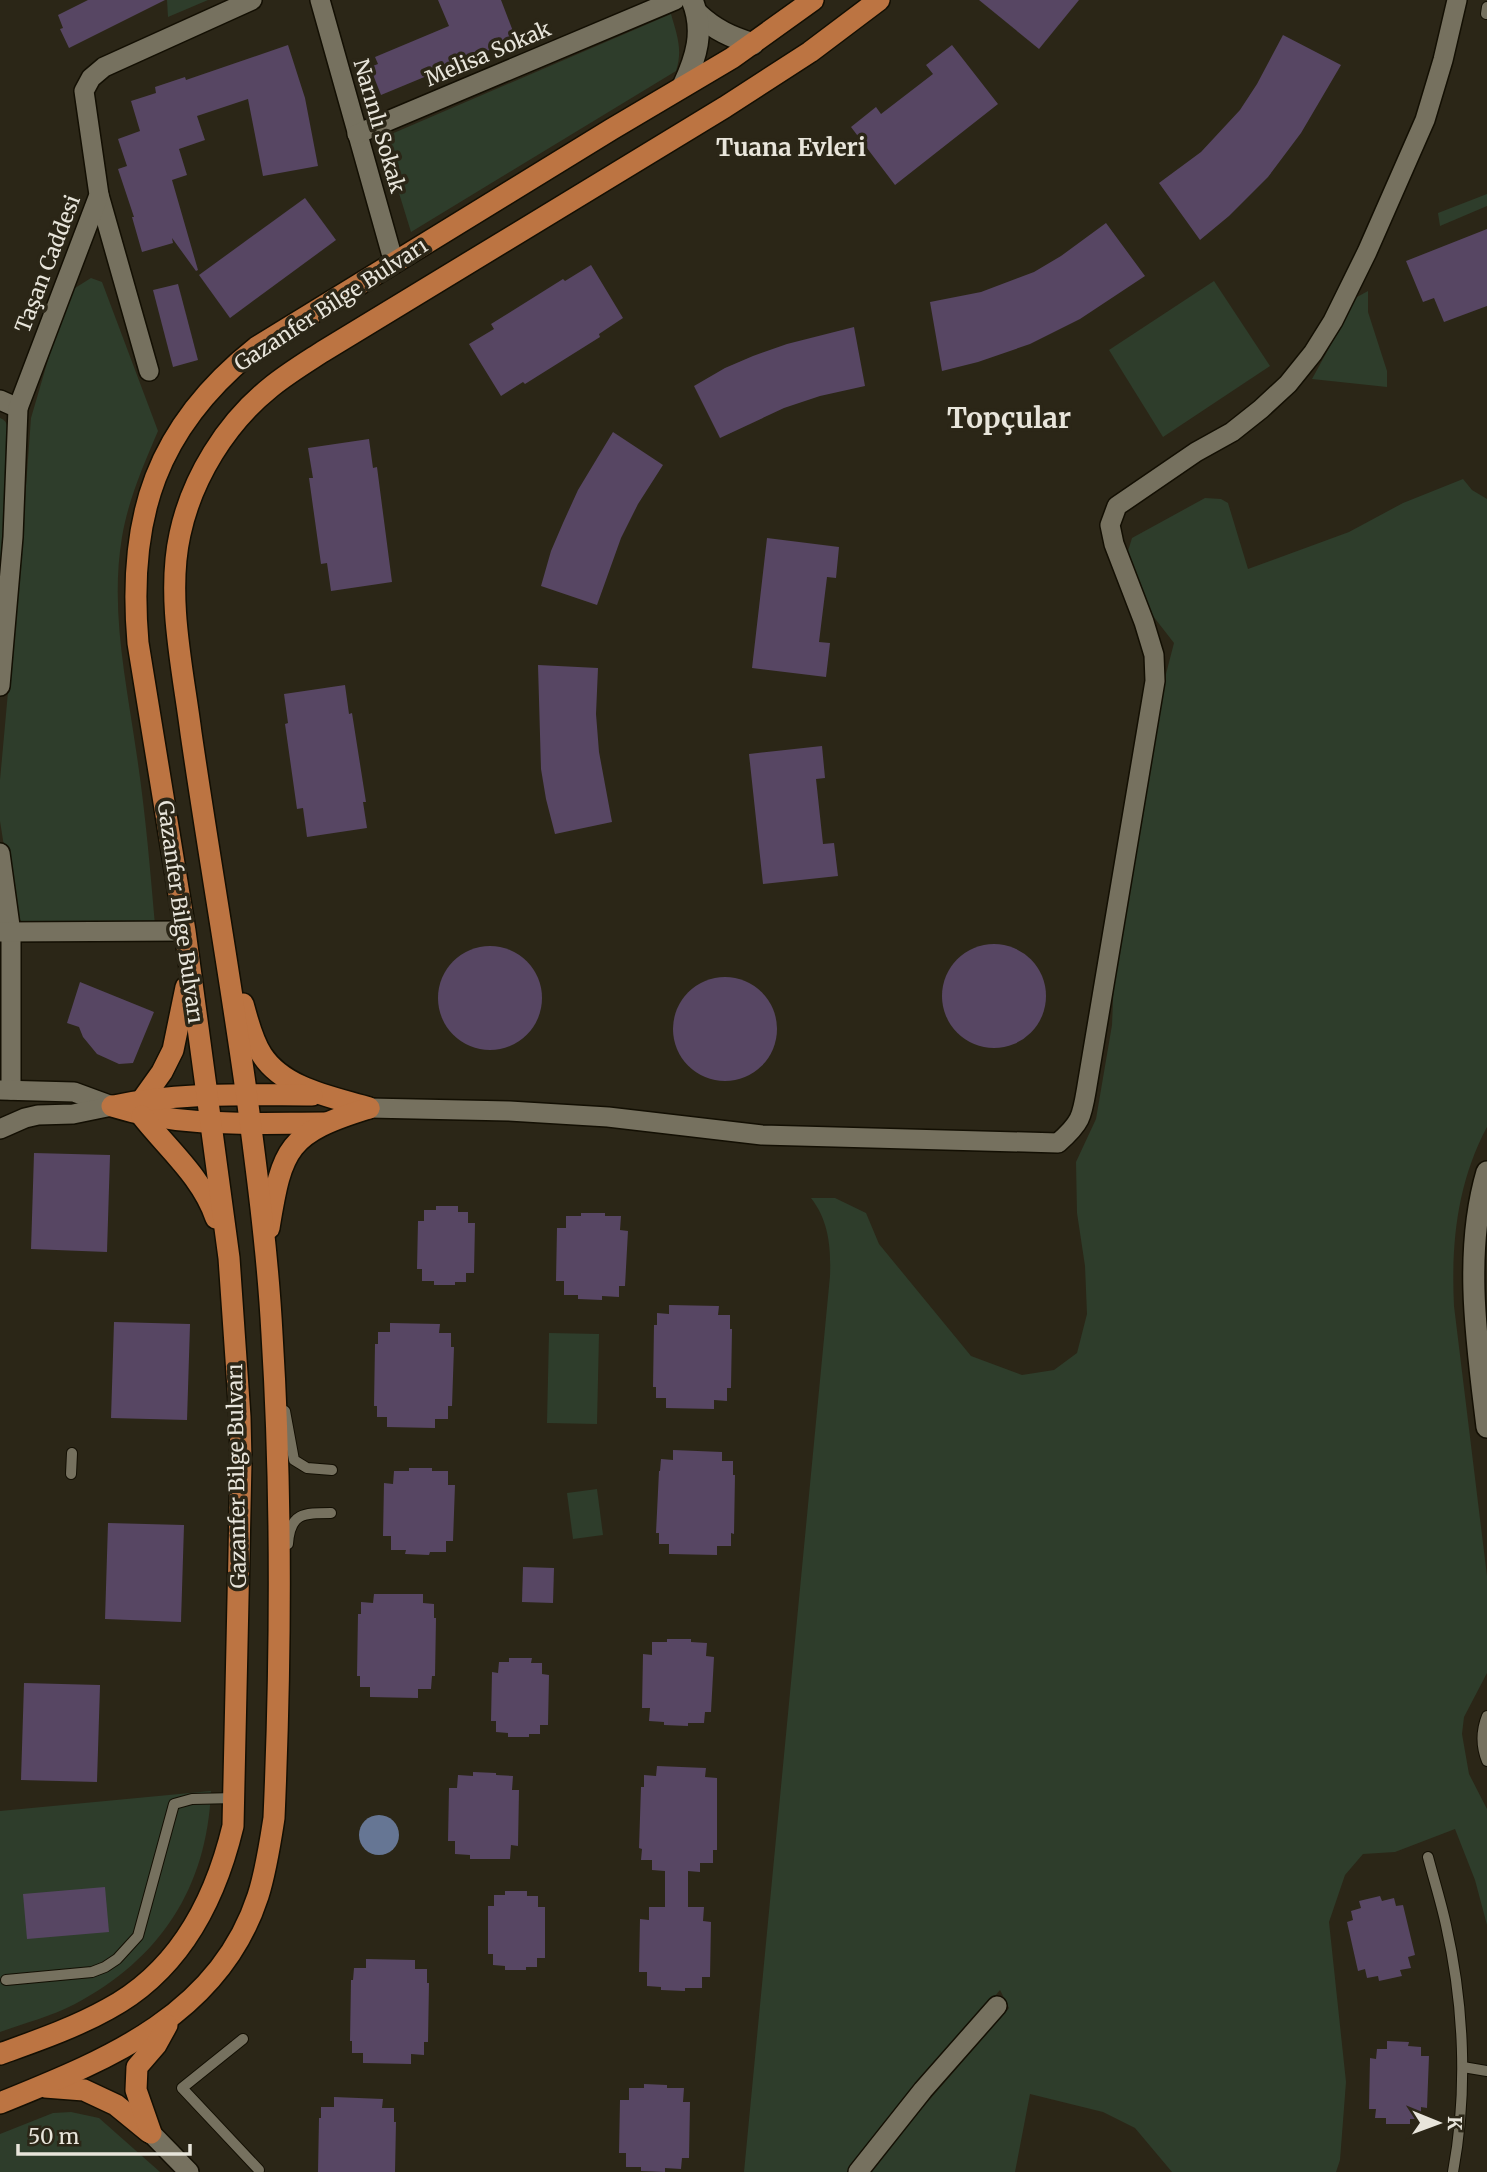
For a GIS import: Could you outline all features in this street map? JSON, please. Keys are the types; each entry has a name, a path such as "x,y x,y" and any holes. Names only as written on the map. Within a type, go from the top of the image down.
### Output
{"main road":[{"name":"Gazanfer Bilge Bulvarı","path":"0,2054 110,2009 149,1980 176,1954 197,1923 219,1876 233,1826 241,1462 229,1258 185,931 138,643 135,608 137,553 146,506 161,467 176,435 195,406 225,373 257,347 753,44 813,0"},
{"name":"Gazanfer Bilge Bulvarı","path":"219,921 179,643 176,589 178,549 186,513 197,485 222,439 264,393 322,352 725,107 810,52 879,0"},
{"path":"695,7 712,27 729,37 753,44"},
{"path":"683,86 694,62 699,37 695,7"},
{"path":"219,921 250,1026 268,1064 288,1080 369,1108"},
{"path":"219,921 247,1095 265,1254"},
{"path":"142,1108 173,1051 190,971"},
{"path":"142,1108 206,1095 325,1095"},
{"path":"112,1107 142,1108 211,1123 325,1123"},
{"path":"142,1108 161,1140 198,1181 212,1208 229,1258"},
{"path":"265,1254 276,1186 285,1160 301,1138 310,1131 369,1108"},
{"path":"1487,1172 1476,1222 1474,1277 1487,1427"},
{"name":"Gazanfer Bilge Bulvarı","path":"0,2103 67,2075 136,2041 171,2017 212,1978 239,1938 257,1898 274,1818 280,1560 279,1468 265,1254"},
{"path":"151,2133 136,2090 137,2067 156,2045 171,2017"},
{"path":"39,2087 84,2090 116,2105 151,2133"}],"street":[{"name":"Taşan Caddesi","path":"0,686 13,537 9,404 99,195 85,91 91,78 104,66 252,0"},
{"name":"Narınlı Sokak","path":"320,0 394,263"},
{"name":"Melisa Sokak","path":"357,134 675,0"},
{"path":"369,1108 509,1111 608,1117 762,1135 978,1141 1058,1143 1076,1127 1083,1111 1155,681 1154,656 1144,622 1114,544 1110,525 1116,506 1196,452 1232,432 1287,384 1313,353 1333,321 1367,252 1425,120 1457,0"},
{"path":"99,195 149,371"},
{"path":"0,853 6,932 5,1090 74,1093 112,1107"},
{"path":"6,932 185,931"},
{"path":"0,1129 38,1115 73,1115 112,1107"},
{"path":"858,2172 923,2090 997,2006"},
{"path":"151,2133 189,2172"}],"lane":[{"path":"272,1330 294,1460 307,1468 332,1470"},
{"path":"71,1474 72,1453"},
{"path":"277,1695 291,1527 299,1516 306,1513 331,1513"},
{"path":"1487,1716 1482,1729 1482,1745 1487,1761"},
{"path":"6,1980 92,1972 117,1959 138,1936 173,1804 191,1799 235,1798"},
{"path":"1428,1857 1446,1925 1456,1985 1463,2067 1459,2138 1453,2172"},
{"path":"243,2039 182,2088 259,2170"},
{"path":"1463,2067 1487,2071"}],"green space":[{"path":"167,0 208,0 168,17"},
{"path":"671,14 679,49 676,71 411,232 382,138"},
{"path":"1487,194 1487,206 1440,226 1438,213"},
{"path":"91,278 102,282 158,431 128,510 122,537 118,591 121,644 142,794 155,925 25,924 15,916 0,821 0,780 31,418 62,312 75,288"},
{"path":"1214,281 1270,366 1163,437 1109,350"},
{"path":"1368,291 1368,312 1387,371 1387,387 1312,379 1357,297"},
{"path":"0,418 7,424 9,440 0,592"},
{"path":"1463,479 1472,490 1487,499 1487,1127 1469,1170 1458,1214 1453,1283 1487,1576 1487,1673 1464,1717 1462,1734 1469,1774 1487,1809 1487,1925 1475,1880 1455,1829 1395,1852 1363,1854 1345,1875 1329,1922 1346,2082 1340,2160 1336,2172 1172,2172 1135,2128 1103,2112 1030,2094 1015,2172 867,2172 1009,2008 1000,1990 848,2172 744,2172 830,1276 828,1235 822,1216 811,1198 835,1198 866,1213 879,1244 971,1356 1022,1375 1054,1370 1077,1353 1087,1314 1085,1266 1077,1213 1076,1162 1096,1119 1112,1025 1119,855 1174,643 1153,616 1128,551 1132,538 1205,498 1221,499 1228,503 1248,569 1349,532 1403,503"},
{"path":"549,1333 599,1334 597,1424 547,1423"},
{"path":"597,1489 603,1535 573,1539 567,1493"},
{"path":"211,1791 200,1859 189,1889 154,1942 132,1965 75,2004 0,2032 0,1811"},
{"path":"71,2112 99,2118 160,2172 0,2172 0,2134 53,2113"}],"water":[{"path":"379,1815 393,1821 399,1835 393,1849 379,1855 365,1849 359,1835 365,1821"}],"building":[{"path":"88,0 165,0 69,48 60,29 63,28 58,15"},
{"path":"438,0 501,0 516,39 381,95 370,67 378,64 375,57 449,26"},
{"path":"979,0 1079,0 1039,49"},
{"path":"1283,35 1341,65 1301,133 1268,177 1229,216 1200,240 1159,183 1201,152 1240,110"},
{"path":"288,45 305,98 318,166 263,176 248,99 197,116 205,140 179,149 187,175 172,180 198,270 196,271 172,238 173,243 142,252 118,169 127,166 118,139 140,131 131,101 156,93 155,87 185,77 186,80"},
{"path":"952,45 998,104 895,185 851,127 876,107 881,114 933,74 926,65"},
{"path":"305,198 336,240 230,318 199,275"},
{"path":"1106,223 1145,276 1080,319 1030,344 942,371 930,302 981,292 1034,272"},
{"path":"1487,229 1487,306 1444,322 1434,298 1423,302 1406,261"},
{"path":"591,265 623,318 599,334 600,337 501,396 469,344 494,329 491,324 563,279 565,281"},
{"path":"178,284 198,360 173,367 153,290"},
{"path":"854,327 865,386 820,396 784,408 720,438 694,386 753,356 787,344"},
{"path":"613,432 663,465 638,504 621,538 597,605 541,586 551,551 578,490"},
{"path":"369,439 373,468 377,467 392,582 331,591 327,563 321,564 309,478 313,478 308,448"},
{"path":"767,538 839,547 836,578 827,577 819,642 830,643 826,677 752,668"},
{"path":"538,665 598,668 596,714 599,752 612,822 555,834 541,769"},
{"path":"345,685 366,802 363,802 367,828 307,837 303,808 297,809 285,724 288,723 284,694"},
{"path":"822,746 825,778 816,779 823,844 834,843 838,876 763,884 749,754"},
{"path":"994,944 1014,948 1031,959 1042,976 1046,996 1042,1016 1031,1033 1014,1044 994,1048 974,1044 957,1033 946,1016 942,996 946,976 957,959 974,948"},
{"path":"490,946 510,950 527,961 538,978 542,998 538,1018 527,1035 510,1046 490,1050 470,1046 453,1035 442,1018 438,998 442,978 453,961 470,950"},
{"path":"725,977 745,981 762,992 773,1009 777,1029 773,1049 762,1066 745,1077 725,1081 705,1077 688,1066 677,1049 673,1029 677,1009 688,992 705,981"},
{"path":"80,982 154,1012 133,1063 119,1064 97,1054 83,1037 79,1027 67,1023"},
{"path":"34,1153 110,1155 107,1252 31,1249"},
{"path":"436,1206 458,1206 458,1212 468,1212 468,1223 475,1223 474,1273 466,1273 466,1282 434,1285 434,1281 422,1281 422,1269 417,1269 418,1221 424,1221 424,1210 436,1210"},
{"path":"581,1213 621,1216 620,1230 628,1231 625,1286 619,1286 619,1297 602,1296 602,1300 578,1299 578,1295 564,1295 564,1281 556,1281 557,1228 566,1228 566,1216 581,1216"},
{"path":"669,1305 719,1306 718,1315 730,1315 731,1388 727,1388 727,1401 714,1400 714,1409 666,1408 666,1398 656,1398 656,1387 653,1387 654,1325 657,1325 657,1313 669,1314"},
{"path":"114,1322 190,1324 187,1420 111,1418"},
{"path":"390,1323 440,1324 439,1333 451,1333 451,1347 454,1347 452,1406 448,1406 448,1419 435,1419 435,1428 387,1427 387,1417 377,1417 377,1406 374,1406 375,1344 378,1344 378,1332 390,1332"},
{"path":"673,1450 722,1452 722,1461 733,1461 734,1534 731,1533 731,1546 717,1546 717,1555 669,1554 669,1544 659,1544 659,1533 656,1533 659,1471 661,1459 673,1460"},
{"path":"409,1468 448,1471 448,1485 455,1485 453,1541 446,1541 446,1552 430,1552 429,1555 405,1554 406,1550 391,1550 391,1536 383,1536 384,1483 393,1484 394,1471 409,1471"},
{"path":"108,1523 184,1525 181,1622 105,1619"},
{"path":"523,1567 554,1568 553,1603 522,1602"},
{"path":"374,1594 423,1594 423,1603 434,1604 435,1676 432,1676 431,1689 418,1689 418,1698 370,1697 370,1687 360,1687 360,1676 357,1676 358,1614 361,1614 361,1602 373,1603"},
{"path":"667,1639 691,1639 691,1642 707,1643 706,1656 714,1657 711,1712 705,1712 704,1723 688,1723 688,1726 664,1725 664,1722 649,1721 650,1708 642,1708 643,1654 652,1655 652,1642 667,1642"},
{"path":"509,1658 532,1658 531,1663 542,1663 542,1674 549,1675 548,1725 540,1725 540,1734 508,1737 508,1733 496,1732 496,1721 491,1721 492,1672 498,1673 499,1662 509,1662"},
{"path":"24,1683 100,1685 97,1782 21,1780"},
{"path":"657,1766 706,1768 705,1777 717,1778 717,1850 713,1850 713,1863 700,1863 700,1872 688,1871 688,1907 704,1907 703,1921 711,1922 710,1977 702,1977 702,1988 685,1988 685,1991 661,1990 661,1987 647,1986 647,1972 639,1972 640,1919 649,1920 649,1907 665,1907 665,1871 652,1870 652,1860 641,1860 642,1849 639,1848 641,1787 644,1787 644,1775 656,1776"},
{"path":"473,1772 513,1776 512,1790 519,1790 518,1846 511,1845 510,1859 470,1859 470,1855 455,1854 455,1841 448,1841 449,1788 457,1788 458,1775 473,1776"},
{"path":"105,1887 109,1932 27,1939 23,1894"},
{"path":"505,1891 527,1891 527,1896 538,1896 538,1907 545,1907 545,1958 537,1958 537,1967 505,1970 505,1966 493,1965 493,1954 488,1954 488,1906 494,1906 494,1895 505,1895"},
{"path":"1380,1896 1382,1901 1394,1898 1396,1906 1403,1905 1415,1955 1408,1957 1411,1968 1400,1970 1402,1976 1379,1981 1378,1976 1367,1978 1365,1969 1358,1971 1347,1922 1353,1920 1351,1911 1361,1908 1359,1901"},
{"path":"366,1959 415,1960 415,1969 427,1969 428,2042 424,2042 424,2055 411,2054 411,2064 363,2063 363,2053 352,2053 351,1980 354,1968 366,1968"},
{"path":"1387,2041 1409,2042 1408,2046 1421,2047 1421,2056 1429,2056 1427,2108 1421,2107 1421,2119 1410,2119 1410,2124 1386,2124 1386,2118 1375,2118 1376,2109 1369,2109 1370,2058 1376,2059 1377,2049 1387,2049"},
{"path":"644,2084 684,2088 683,2102 690,2102 689,2158 682,2158 681,2169 665,2168 665,2172 641,2171 641,2167 626,2167 626,2153 619,2153 620,2100 629,2100 629,2088 644,2088"},
{"path":"334,2097 383,2099 382,2108 394,2108 395,2172 318,2172 321,2107 334,2107"}],"district":[{"name":"Tuana Evleri","path":"791,148"},
{"name":"Topçular","path":"1009,418"}]}
